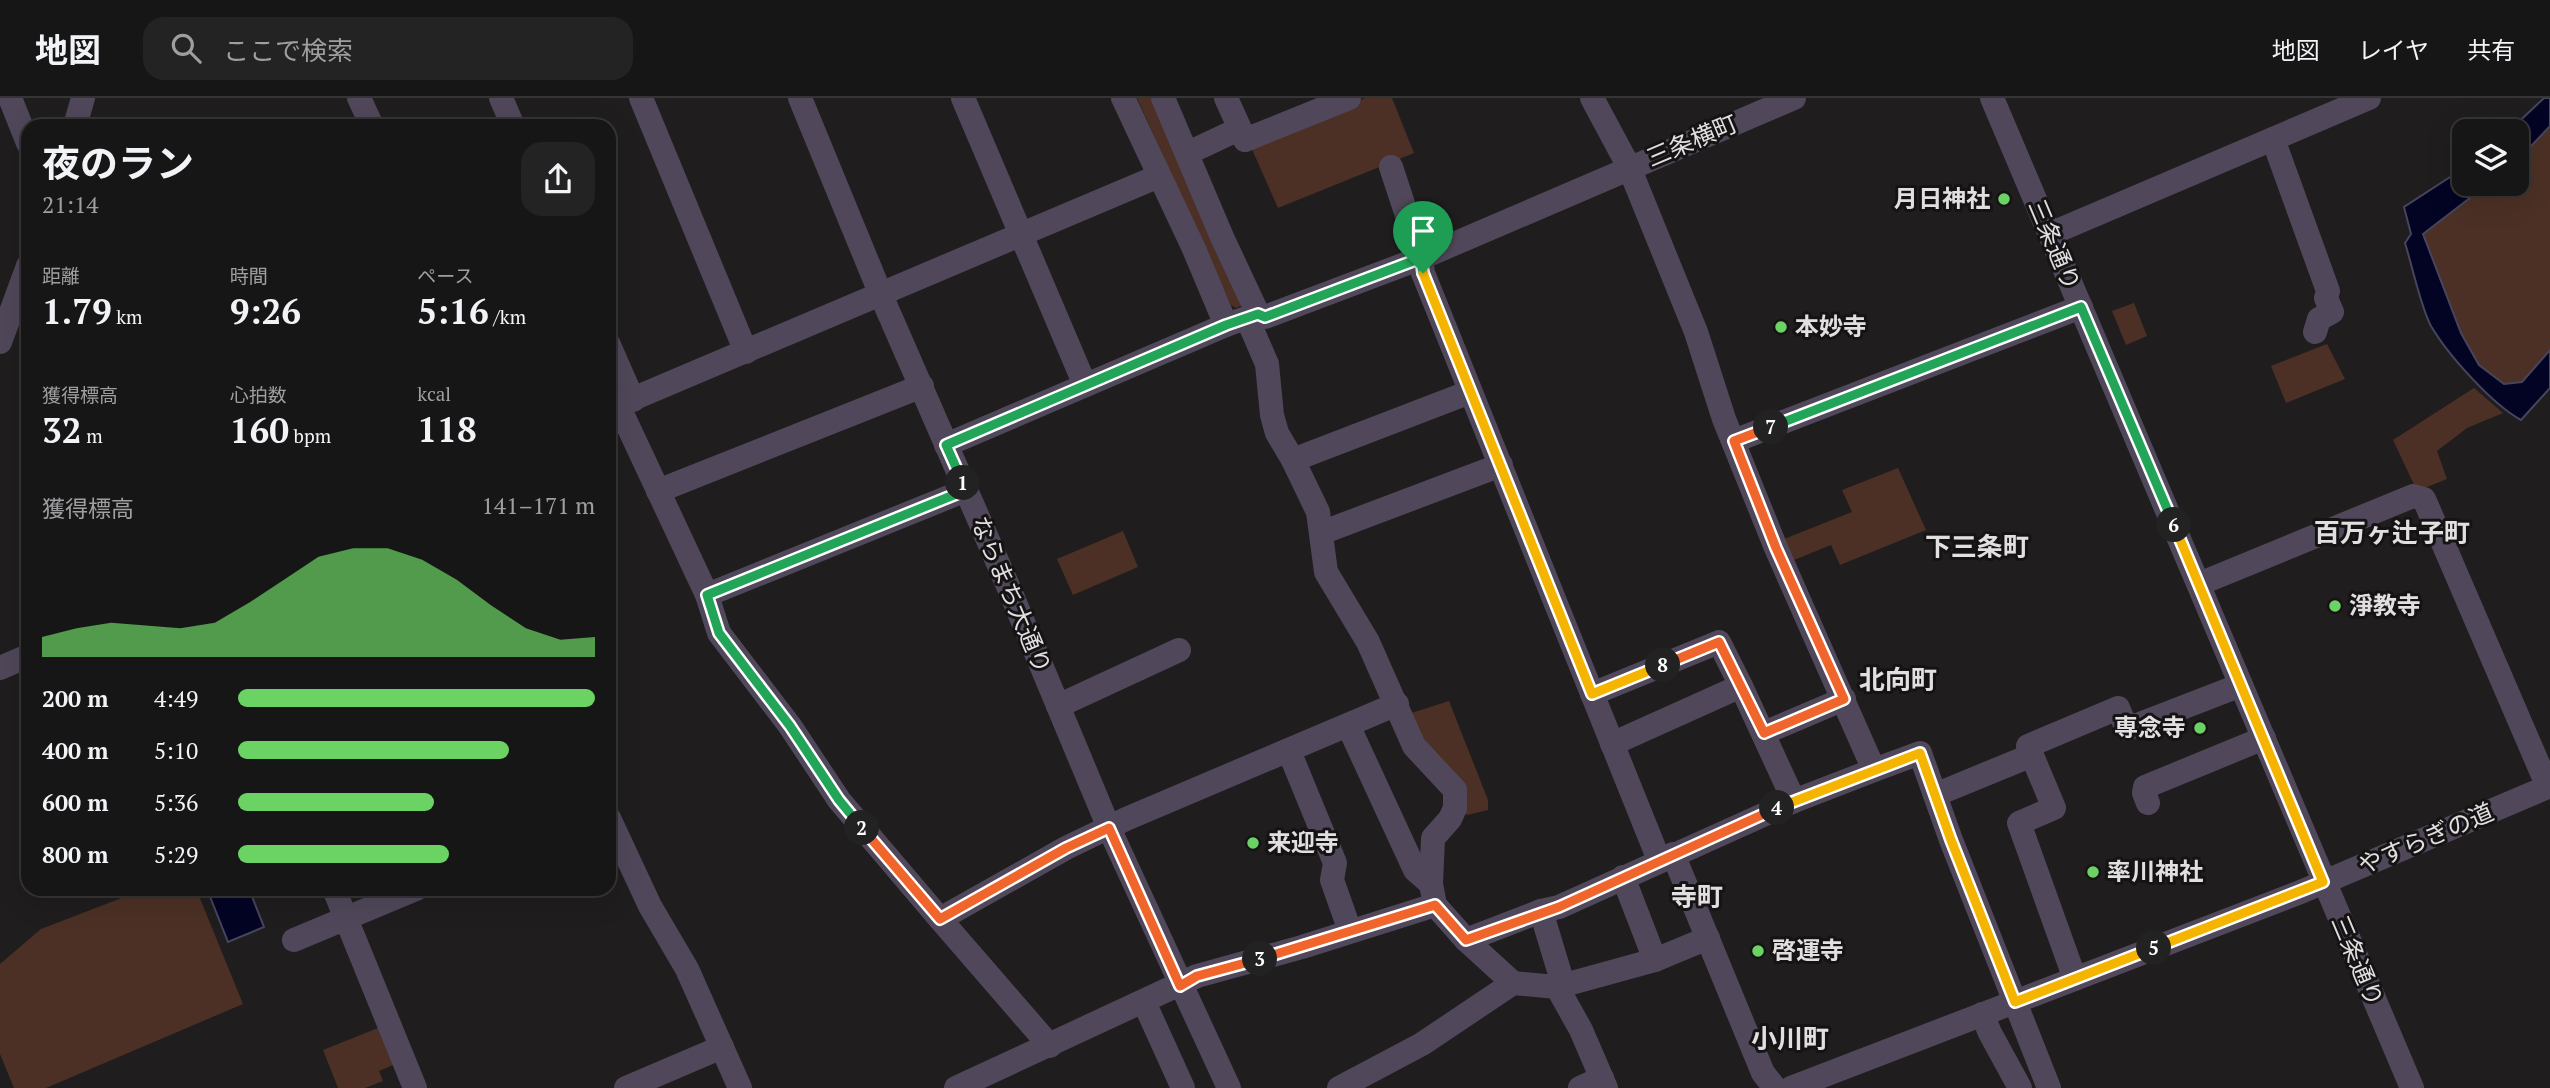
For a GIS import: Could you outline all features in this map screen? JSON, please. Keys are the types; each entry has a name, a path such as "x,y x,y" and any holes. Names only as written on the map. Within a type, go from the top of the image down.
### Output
{"street":[{"path":"10,98 21,126"},
{"path":"77,119 83,98"},
{"path":"359,98 369,119"},
{"path":"500,98 510,119"},
{"path":"642,98 746,352"},
{"name":"ならまち大通り","path":"800,98 881,295 1109,828 1229,1088"},
{"path":"963,98 1085,385"},
{"path":"1123,98 1159,176 1244,319 1267,364 1272,415 1277,433 1318,512 1326,572 1368,642 1415,746 1455,790 1455,808 1450,819 1433,838 1433,895"},
{"path":"1163,98 1222,237 1244,319"},
{"path":"1226,98 1245,140 1349,98"},
{"path":"1592,98 1629,167 1696,332 1734,441 1776,548 1874,770"},
{"name":"三条横町","path":"946,445 1244,319 1265,317 1421,258 1794,98"},
{"name":"三条通り","path":"1992,98 2412,1088"},
{"path":"2050,234 2369,98"},
{"path":"1188,153 1239,129"},
{"path":"2273,139 2328,291 2326,298 2332,312 2319,319 2315,332"},
{"path":"1391,167 1421,258 1423,273 1612,744 1708,938 1763,1073 1775,1088"},
{"path":"620,406 1159,176"},
{"path":"0,342 21,285"},
{"path":"1734,441 2081,307"},
{"path":"616,384 620,406 707,595 719,633 790,726 839,800 1050,1046"},
{"path":"658,491 922,386"},
{"path":"1293,460 1470,392"},
{"path":"1321,534 1501,465"},
{"path":"707,595 966,490"},
{"path":"2199,584 2413,496 2424,499 2549,786"},
{"path":"1592,694 1719,642 1794,801"},
{"path":"1058,706 1179,650"},
{"path":"0,668 21,659"},
{"path":"2075,979 2019,822 2054,808 2028,746 2118,708 2127,729 2241,685"},
{"path":"1612,744 1741,686"},
{"path":"1764,733 1844,699"},
{"path":"940,919 1066,848 1397,704"},
{"path":"1348,725 1415,870 1466,940 1513,983"},
{"path":"2148,803 2144,787 2264,738"},
{"path":"1289,751 1335,863 1332,880 1350,931"},
{"path":"1466,940 1541,911 1559,907 1794,801 1920,753 2049,1088"},
{"path":"1935,795 2032,755"},
{"name":"やすらぎの道","path":"1791,1088 2323,882 2549,786"},
{"path":"616,833 650,905 687,969 740,1088"},
{"path":"1623,877 1655,960"},
{"path":"956,1088 1197,976 1350,931 1433,895"},
{"path":"337,896 415,1088"},
{"path":"294,940 400,896"},
{"path":"1541,911 1560,986 1581,1030 1596,1085"},
{"path":"1339,1088 1422,1044 1513,983 1560,986 1655,960 1708,938"},
{"path":"1144,1002 1183,1088"},
{"path":"1982,1014 2020,1088"},
{"path":"626,1088 722,1047"}],"shaded area":[{"path":"1137,98 1156,98 1248,303 1236,308 1231,305"},
{"path":"1365,98 1392,98 1414,153 1278,208 1251,147"},
{"path":"2550,126 2550,350 2523,382 2504,384 2479,365 2461,333 2423,233 2472,196 2529,196 2529,148"},
{"path":"2134,303 2147,336 2126,345 2112,311"},
{"path":"2327,344 2345,379 2286,403 2271,366"},
{"path":"2474,388 2503,413 2467,428 2437,451 2447,479 2417,491 2393,440"},
{"path":"1898,468 1926,530 1840,565 1831,545 1794,560 1784,539 1852,512 1842,490"},
{"path":"1123,531 1138,567 1073,595 1057,559"},
{"path":"1449,701 1488,800 1488,810 1467,815 1455,808 1402,716"},
{"path":"127,896 199,896 243,1004 46,1088 14,1088 0,1054 0,964 41,929"},
{"path":"383,1026 398,1063 379,1071 383,1081 365,1088 338,1088 323,1050"}],"water":[{"path":"2544,98 2550,98 2550,126 2529,148 2529,119 2522,119"},
{"path":"2452,176 2452,196 2472,196 2423,234 2461,333 2479,365 2504,384 2522,382 2550,350 2550,388 2521,420 2484,391 2459,364 2431,326 2405,243 2411,234 2404,207"},
{"path":"210,896 252,896 264,927 228,942"}],"place":[{"name":"月日神社","path":"2004,199"},
{"name":"本妙寺","path":"1781,327"},
{"name":"淨教寺","path":"2335,606"},
{"name":"専念寺","path":"2200,728"},
{"name":"来迎寺","path":"1253,843"},
{"name":"率川神社","path":"2093,872"},
{"name":"啓運寺","path":"1758,951"}],"district":[{"name":"百万ヶ辻子町","path":"2392,533"},
{"name":"下三条町","path":"1977,547"},
{"name":"北向町","path":"1898,680"},
{"name":"寺町","path":"1697,897"},
{"name":"小川町","path":"1790,1039"}],"route":[{"path":"1421,258 1423,273 1592,694 1719,642 1764,733 1844,699 1776,548 1734,441 2081,307 2323,882 2015,1002 1920,753 1794,801 1559,907 1541,911 1466,940 1435,905 1302,947 1197,976 1180,986 1109,828 1066,848 940,919 839,800 790,726 719,633 707,595 966,490 946,445 966,436 1226,325 1258,314 1265,317 1421,258"}]}
